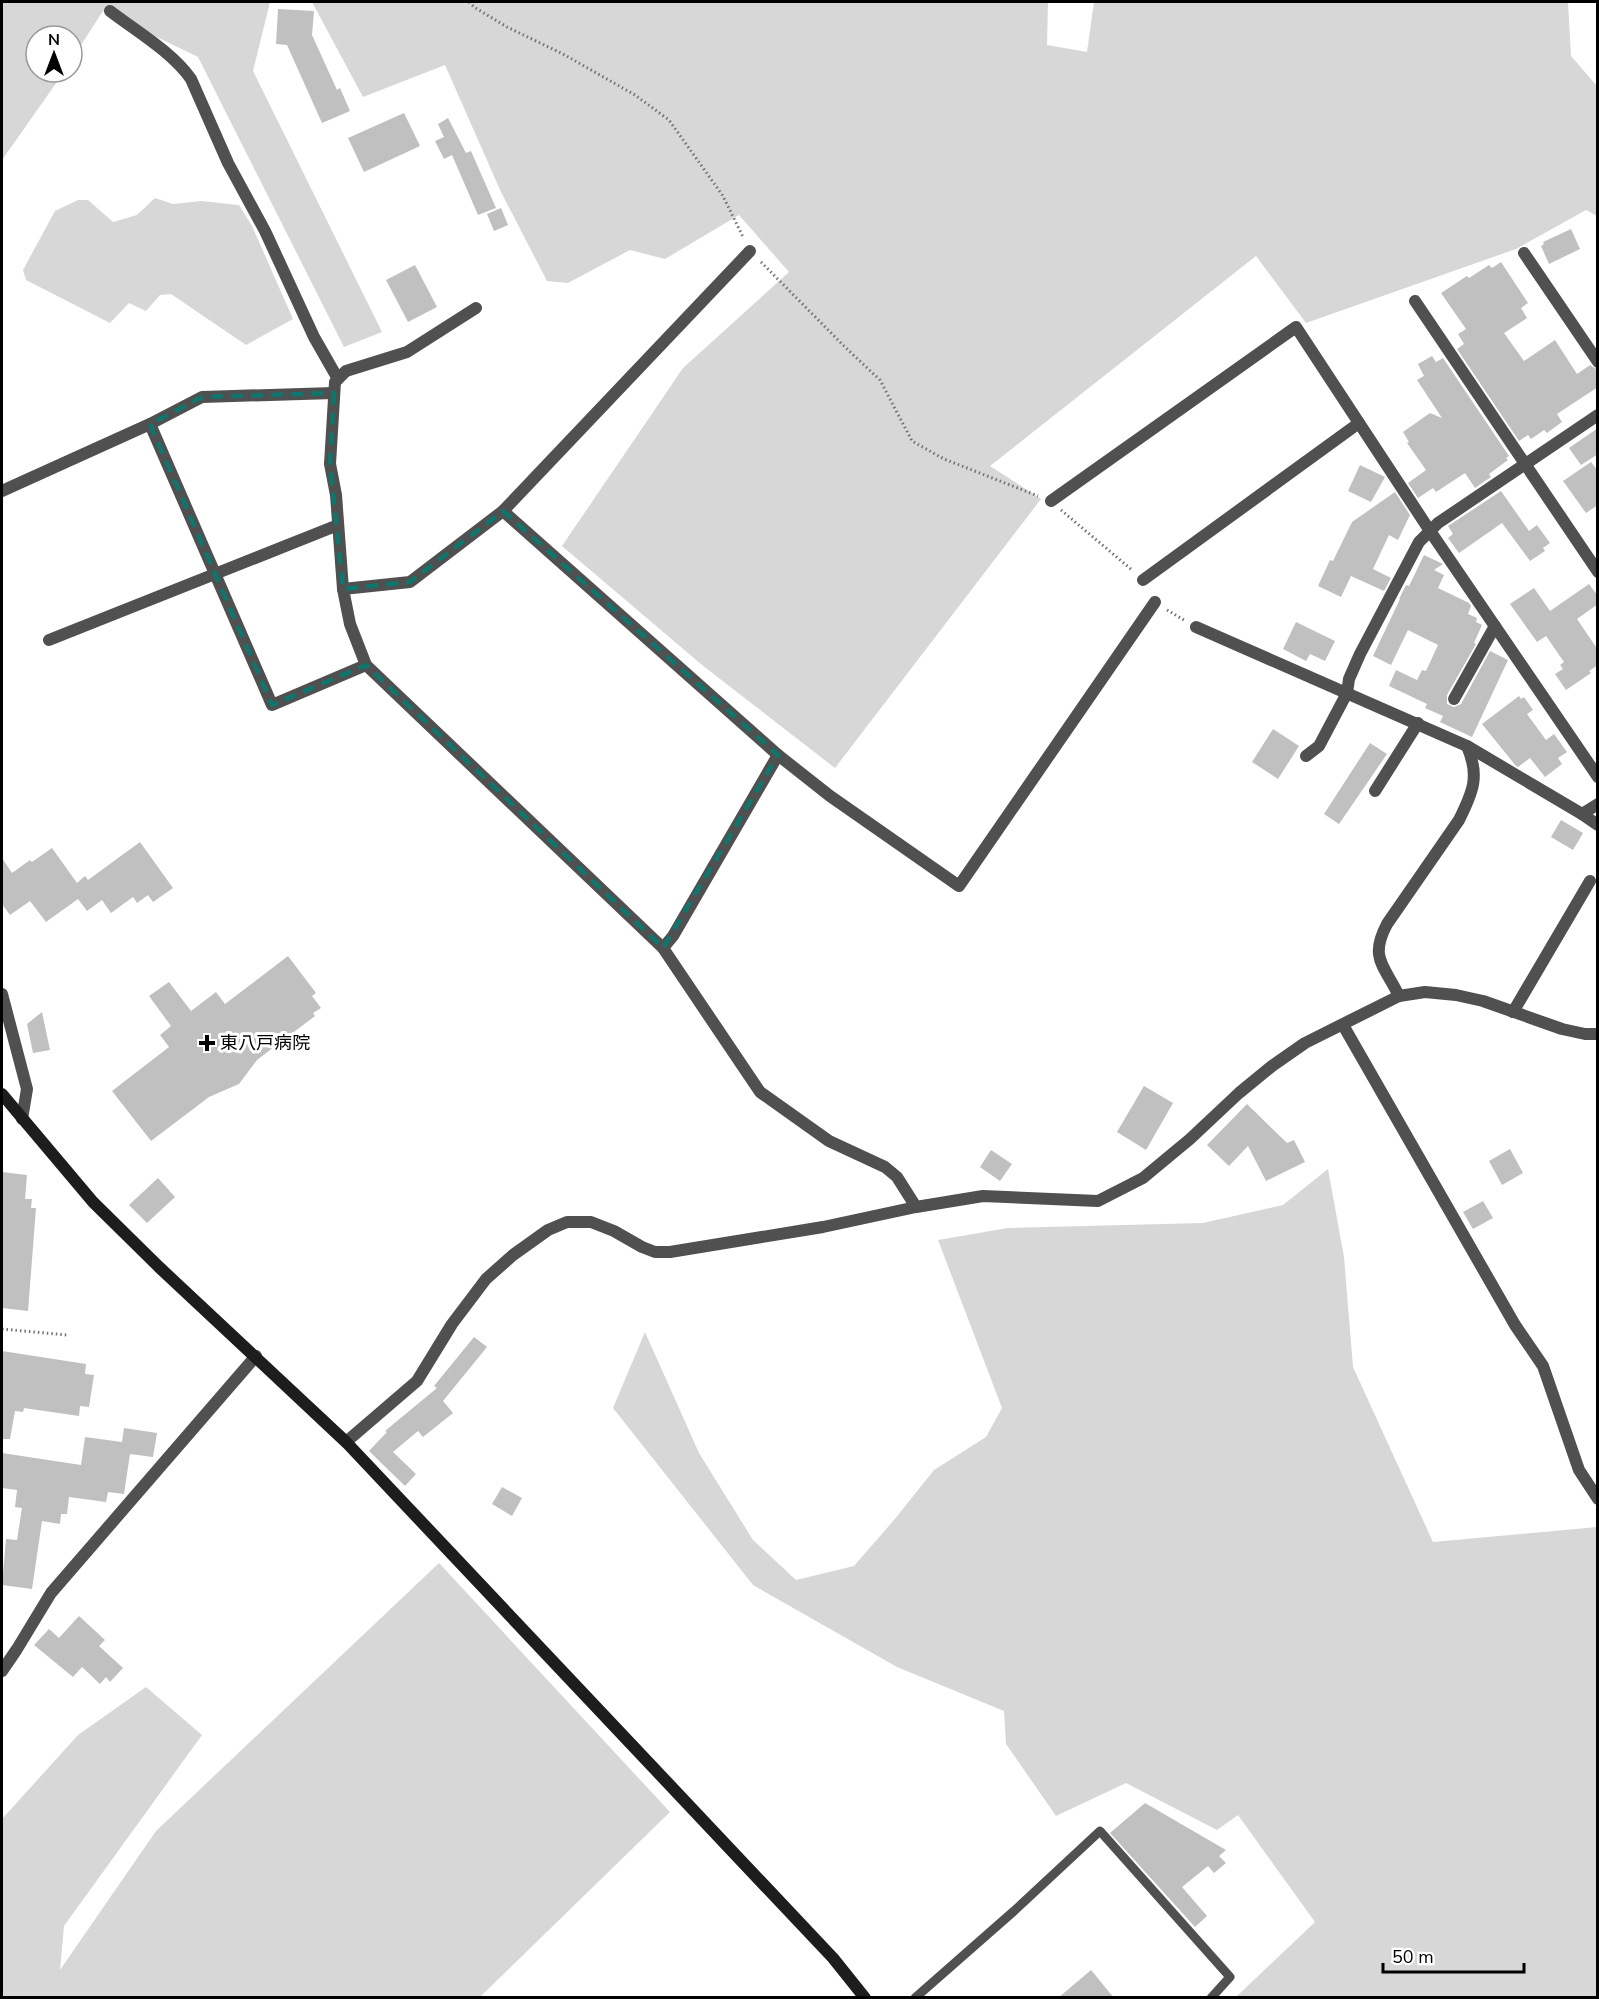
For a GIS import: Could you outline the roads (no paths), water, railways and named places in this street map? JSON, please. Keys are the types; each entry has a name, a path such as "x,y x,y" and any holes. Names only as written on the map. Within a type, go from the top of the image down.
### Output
{"street":[{"path":"110,11 168,55 185,70 191,79 228,163 265,231 314,337 338,379"},
{"path":"343,588 410,582 503,511 750,251"},
{"path":"1524,252 1598,362"},
{"path":"1415,302 1598,572"},
{"path":"476,308 407,352 346,371 335,382 330,464 336,495 343,588 350,624 366,664 663,948 760,1092 829,1141 885,1167 897,1177 916,1208"},
{"path":"1051,501 1296,327 1430,531 1598,777"},
{"path":"2,491 150,424 202,397 334,393"},
{"path":"1306,756 1319,746 1347,693 1349,679 1360,654 1419,542 1438,523 1598,415"},
{"path":"1143,580 1359,423"},
{"path":"150,424 272,705 366,664"},
{"path":"503,511 778,755 830,796 959,886 1155,602"},
{"path":"49,640 338,525"},
{"path":"1454,699 1495,626"},
{"path":"1196,627 1467,746 1598,825"},
{"path":"1375,791 1418,723"},
{"path":"1399,996 1389,974 1380,962 1377,950 1380,937 1459,820 1468,802 1475,773 1467,746"},
{"path":"663,948 673,936 778,755"},
{"path":"1582,814 1598,804"},
{"path":"1512,1012 1590,881"},
{"path":"346,1443 417,1381 452,1324 486,1279 513,1255 548,1230 567,1222 591,1222 655,1252 670,1252 823,1227 983,1196 1098,1201 1143,1178 1190,1139 1239,1093 1305,1043 1399,996 1425,992 1456,995 1484,1001 1562,1029 1598,1034"},
{"path":"2,994 27,1089 22,1119"},
{"path":"1343,1025 1509,1315 1544,1366 1579,1470 1598,1499"},
{"path":"2,1094 101,1210 346,1443 833,1958 865,1998"},
{"path":"2,1671 51,1593 256,1356"}],"lane":[{"path":"915,1998 1100,1832 1230,1977 1211,1998"}],"place":[{"name":"東八戸病院","path":"207,1043"}]}
